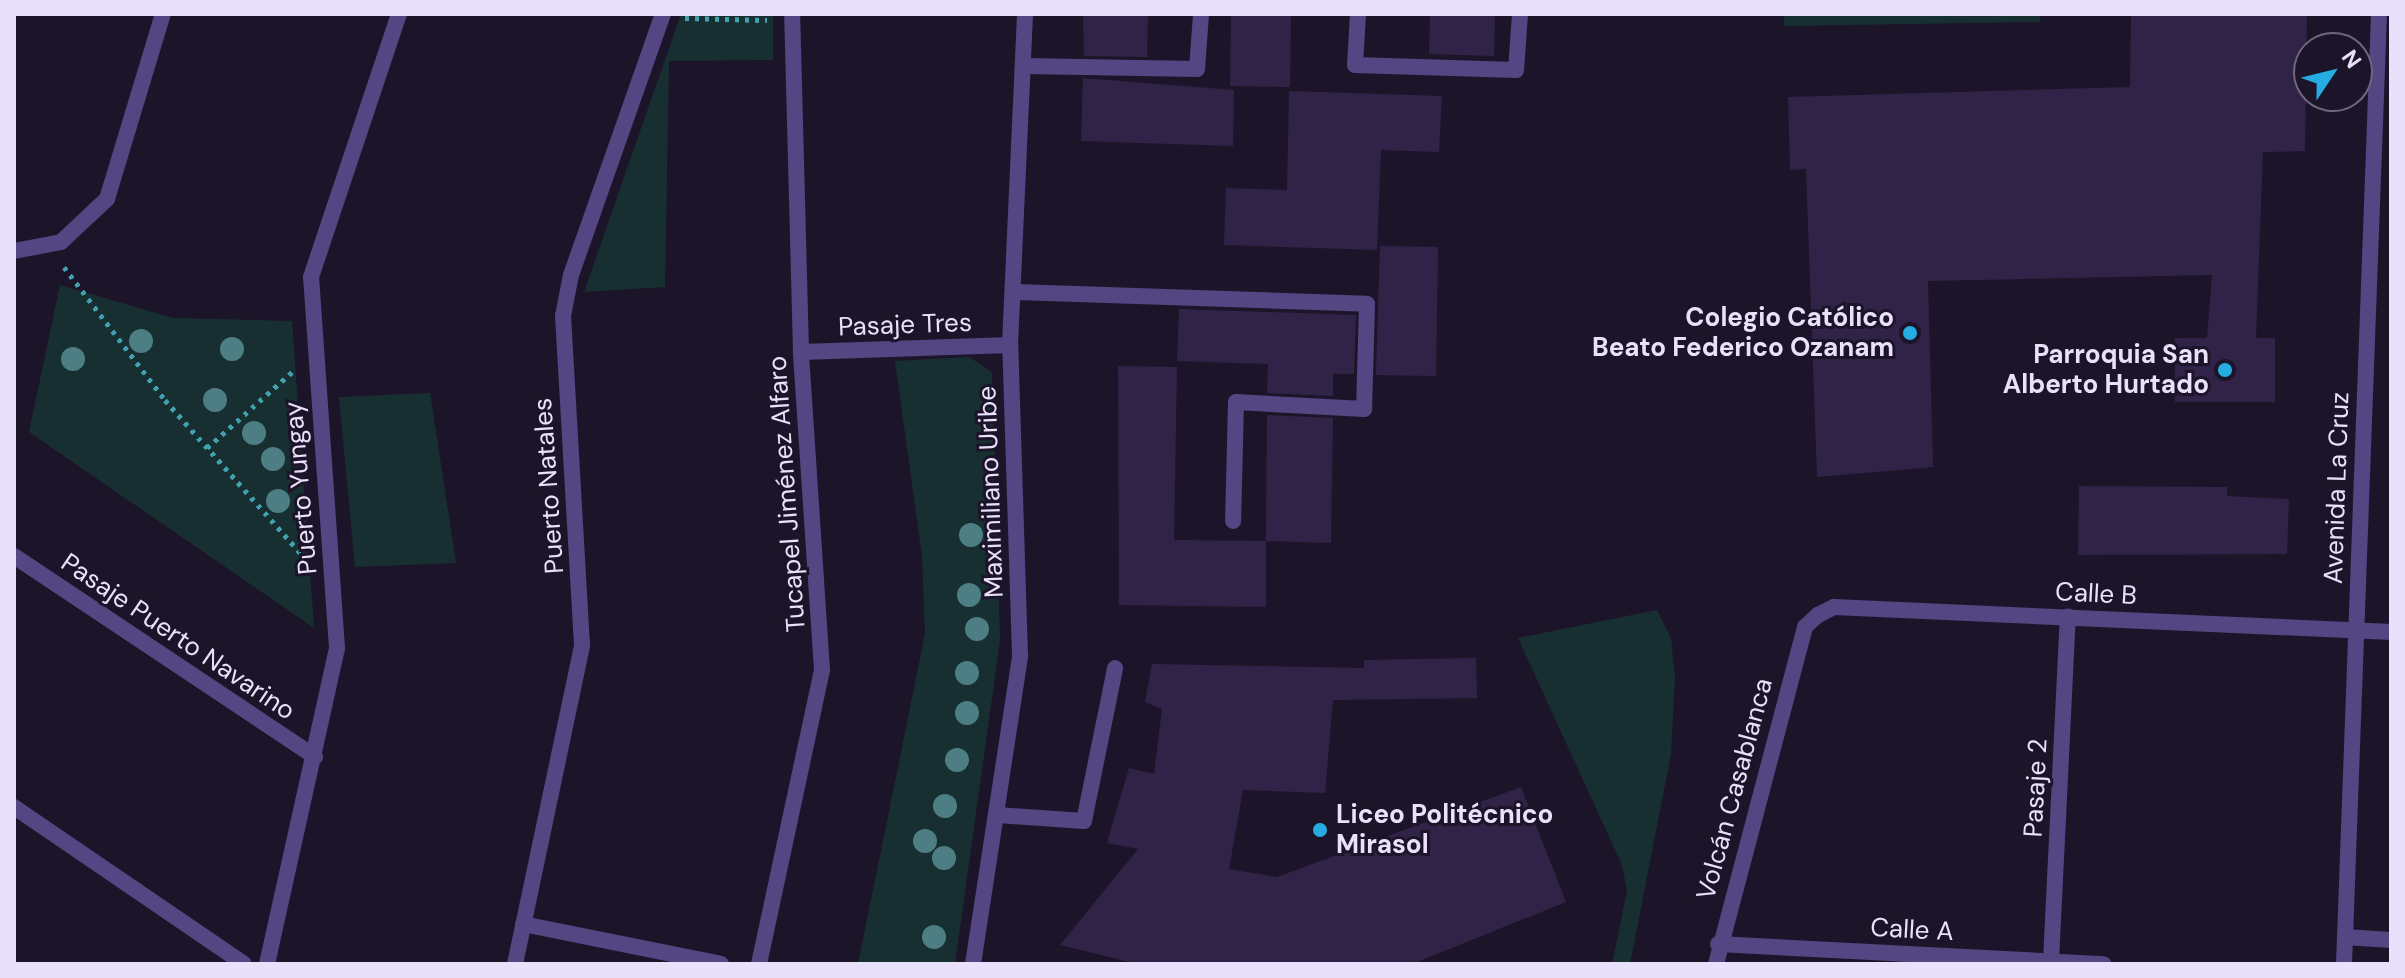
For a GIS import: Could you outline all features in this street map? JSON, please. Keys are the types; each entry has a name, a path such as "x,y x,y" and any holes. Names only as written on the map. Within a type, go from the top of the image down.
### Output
{"street":[{"path":"14,251 49,247 79,231 107,199 163,14"},
{"name":"Puerto Yungay","path":"267,964 337,648 335,589 309,305 316,254 399,14"},
{"name":"Maximiliano Uribe","path":"973,964 1020,656 1010,345 1025,14"},
{"path":"1024,66 1197,69 1201,14"},
{"path":"1358,14 1355,65 1516,70 1520,14"},
{"name":"Avenida La Cruz","path":"2344,964 2379,14"},
{"name":"Puerto Natales","path":"515,964 584,623 563,316 571,275 663,16"},
{"name":"Tucapel Jiménez Alfaro","path":"759,964 822,670 801,352 792,17"},
{"path":"1013,292 1367,304 1364,409 1236,402 1233,521"},
{"name":"Pasaje Tres","path":"801,352 1010,345"},
{"name":"Pasaje Puerto Navarino","path":"14,556 315,757"},
{"name":"Calle B","path":"1805,627 1834,607 2391,632"},
{"name":"Pasaje 2","path":"2051,961 2068,616"},
{"name":"Volcán Casablanca","path":"1716,964 1718,944 1805,627"},
{"path":"998,815 1084,821 1115,668"},
{"path":"14,807 244,964"},
{"path":"523,924 721,964"},
{"path":"2345,937 2391,940"},
{"name":"Calle A","path":"1718,944 2103,964"}],"path":[{"path":"663,16 792,17"},
{"path":"49,247 207,448 335,589"},
{"path":"207,448 313,356"}],"green space":[{"path":"681,14 773,14 773,60 669,61 665,287 584,292"},
{"path":"1784,14 2040,14 2040,22 1784,26"},
{"path":"60,285 173,318 292,321 314,628 29,432"},
{"path":"969,357 992,372 1000,640 955,964 858,964 925,634 922,556 895,361"},
{"path":"430,393 456,563 355,567 339,397"},
{"path":"1657,610 1671,638 1675,677 1671,754 1630,964 1612,964 1627,891 1622,865 1518,638"}],"building":[{"path":"1083,14 1148,14 1147,57 1084,56"},
{"path":"1231,14 1291,14 1290,87 1230,86"},
{"path":"1430,14 1495,14 1494,56 1429,54"},
{"path":"2131,14 2307,14 2307,32 2293,32 2293,112 2306,112 2305,151 2263,152 2256,338 2275,338 2275,402 2175,402 2175,338 2207,338 2212,275 1928,281 1933,467 1817,477 1806,169 1790,170 1788,97 2130,87"},
{"path":"1083,78 1234,90 1233,146 1081,141"},
{"path":"1289,91 1442,96 1439,152 1381,150 1377,250 1224,245 1226,188 1287,190"},
{"path":"1380,246 1438,247 1436,376 1376,375"},
{"path":"1179,309 1356,315 1354,374 1333,374 1333,396 1267,393 1268,364 1177,361"},
{"path":"1118,366 1177,367 1174,540 1266,541 1266,607 1119,605"},
{"path":"1267,415 1333,418 1331,543 1266,541"},
{"path":"2079,486 2227,487 2227,496 2289,499 2287,554 2078,555"},
{"path":"1476,658 1477,698 1333,700 1325,793 1243,790 1229,869 1277,877 1521,787 1566,902 1412,964 1138,964 1060,945 1138,849 1107,843 1129,768 1154,774 1162,709 1145,702 1152,664 1364,668 1364,660"}],"place":[{"name":"Colegio Católico Beato Federico Ozanam","path":"1910,333"},
{"name":"Parroquia San Alberto Hurtado","path":"2225,370"},
{"name":"Liceo Politécnico Mirasol","path":"1320,830"}]}
